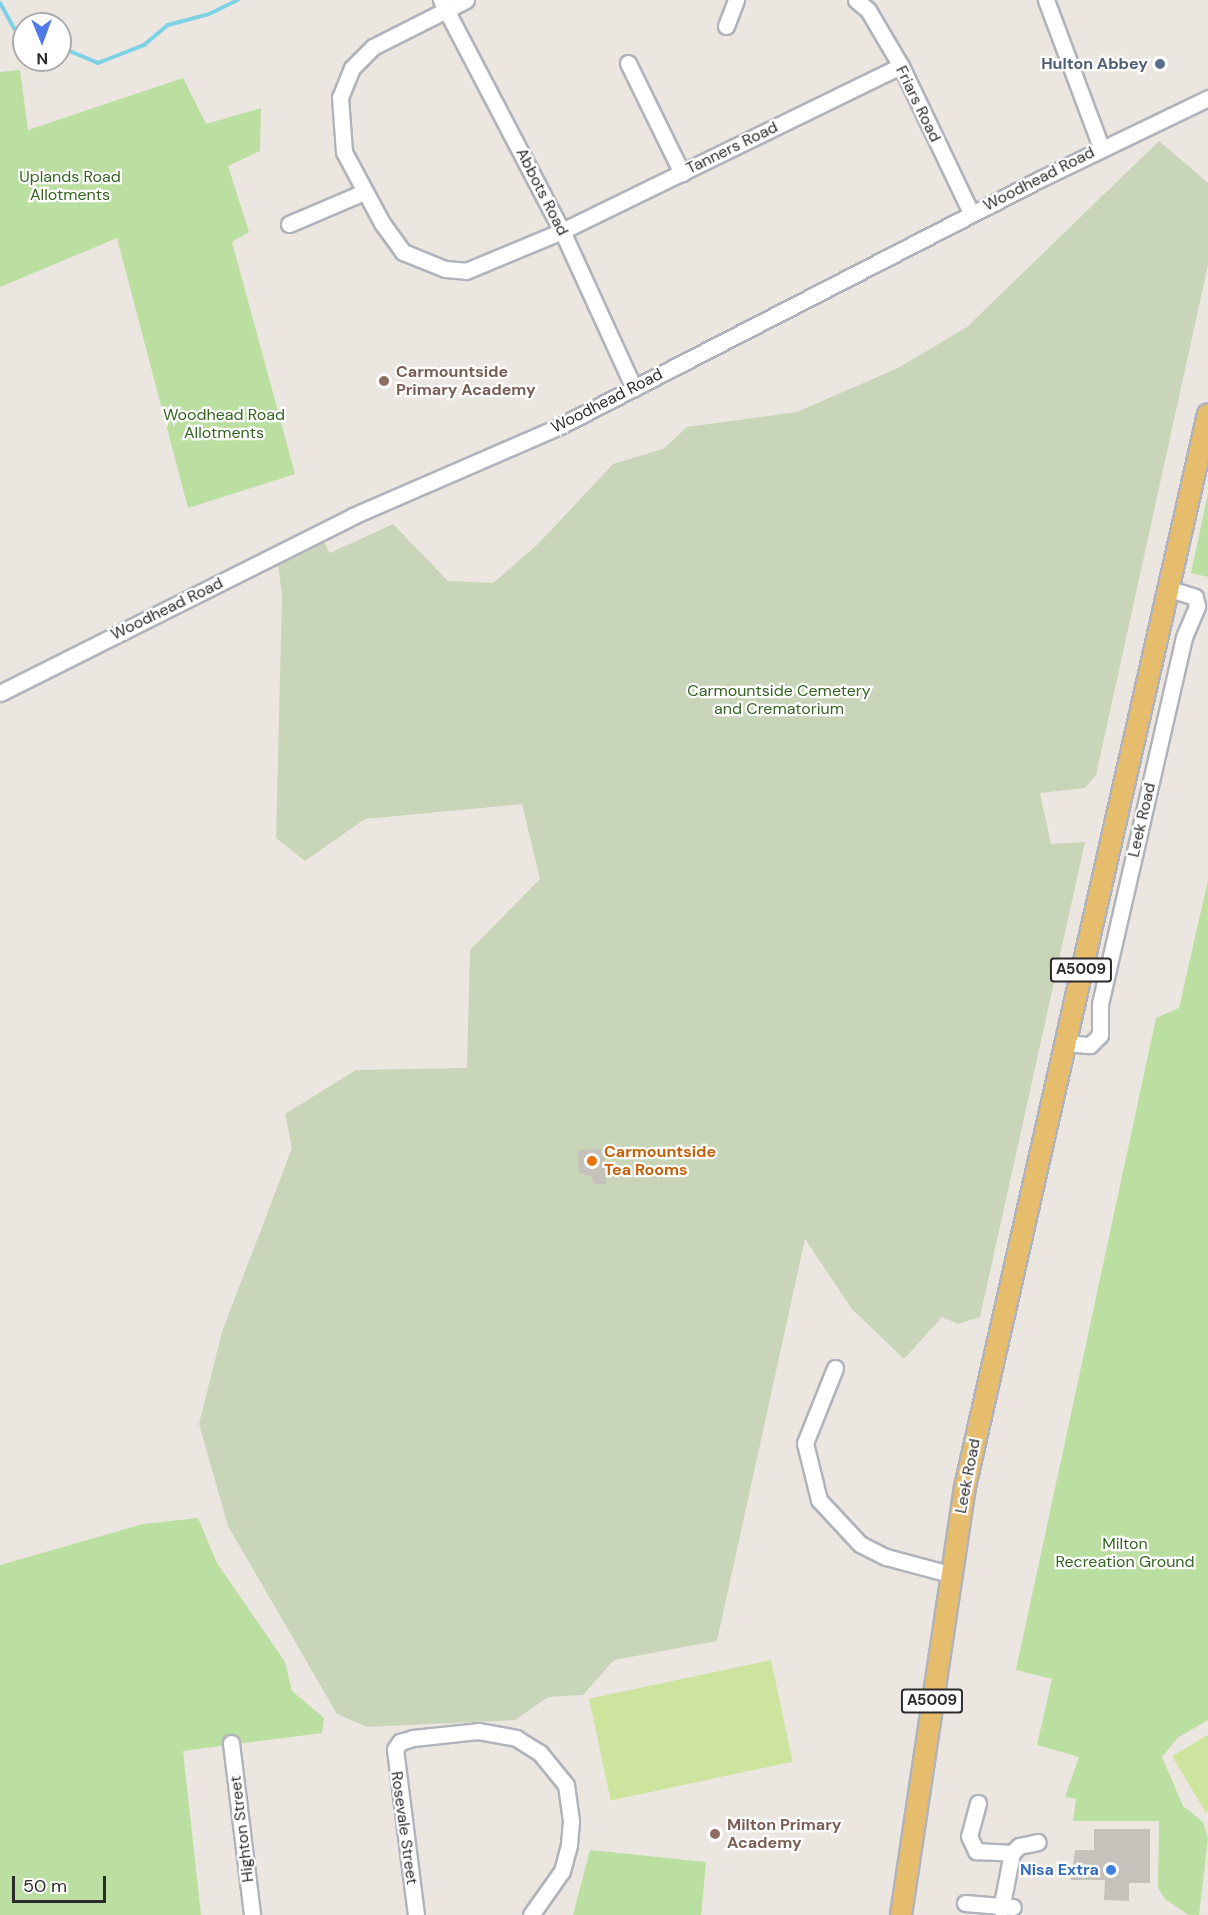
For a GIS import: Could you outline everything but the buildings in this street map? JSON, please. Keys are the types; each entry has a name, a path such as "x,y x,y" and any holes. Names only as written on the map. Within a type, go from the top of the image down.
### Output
{"main road":[{"name":"Leek Road","path":"901,1915 950,1574 980,1418 1208,414"}],"street":[{"path":"444,5 466,0"},
{"path":"726,26 736,0"},
{"name":"Friars Road","path":"856,0 868,10 901,66 971,213"},
{"path":"1046,0 1101,147"},
{"name":"Tanners Road","path":"444,5 373,47 352,68 340,97 344,152 364,192 403,252 445,269 466,271 562,231 901,66"},
{"name":"Abbots Road","path":"444,5 562,231 634,388"},
{"path":"628,63 682,173"},
{"name":"Woodhead Road","path":"0,693 353,516 438,482 634,388 1101,147 1208,98"},
{"path":"289,224 364,192"},
{"name":"Leek Road","path":"1065,1043 1090,1045 1100,1035 1100,1004 1184,637 1197,606 1195,597 1186,591 1168,588"},
{"path":"835,1368 805,1443 819,1500 860,1544 886,1557 950,1574"},
{"name":"Rosevale Street","path":"416,1915 395,1762 400,1742 498,1731 540,1753 556,1769 566,1785 572,1821 569,1845 562,1871 531,1915"},
{"name":"Highton Street","path":"231,1743 252,1915"},
{"path":"978,1803 969,1836 976,1851 1012,1852 1019,1846 1038,1842"},
{"path":"965,1903 983,1910 1007,1908 1012,1852"}],"green space":[{"path":"0,72 20,72 28,130 183,78 206,124 261,108 260,151 228,166 249,232 232,242 295,474 188,508 117,238 0,287"},
{"name":"Carmountside Cemetery and Crematorium","path":"1159,141 1208,183 1208,265 1096,775 1085,788 1040,793 1051,844 1085,842 980,1317 958,1324 942,1317 904,1359 852,1309 805,1239 717,1641 614,1660 583,1695 548,1697 515,1720 367,1727 337,1714 228,1526 199,1424 222,1332 292,1148 285,1114 356,1070 467,1068 470,950 540,879 522,804 365,819 305,861 276,838 282,596 278,563 322,539 330,553 393,524 448,581 493,583 539,543 613,464 663,449 687,427 797,412 898,368 967,327"},
{"path":"1208,493 1208,577 1191,573"},
{"name":"Milton Recreation Ground","path":"1208,880 1208,1720 1177,1738 1162,1757 1183,1806 1203,1822 1208,1838 1199,1915 1189,1915 1166,1900 1158,1888 1159,1821 1073,1821 1076,1799 1065,1797 1079,1757 1037,1745 1052,1679 1016,1670 1156,1018 1179,1008"},
{"path":"198,1518 217,1563 285,1662 292,1691 324,1718 322,1733 183,1751 201,1915 0,1915 0,1565 143,1524"},
{"path":"771,1660 793,1762 611,1800 589,1699"},
{"path":"1208,1735 1208,1811 1206,1813 1172,1756"},
{"path":"590,1850 706,1862 701,1915 573,1915"}],"waterway":[{"path":"72,52 98,63 144,45 168,25 209,14 238,0"},
{"path":"0,3 12,24"}],"place":[{"name":"Hulton Abbey","path":"1160,64"},
{"name":"Carmountside Primary Academy","path":"384,381"},
{"name":"Carmountside Tea Rooms","path":"592,1161"},
{"name":"Milton Primary Academy","path":"715,1834"},
{"name":"Nisa Extra","path":"1111,1870"}],"park label":[{"name":"Uplands Road Allotments","path":"70,186"},
{"name":"Woodhead Road Allotments","path":"224,424"}]}
